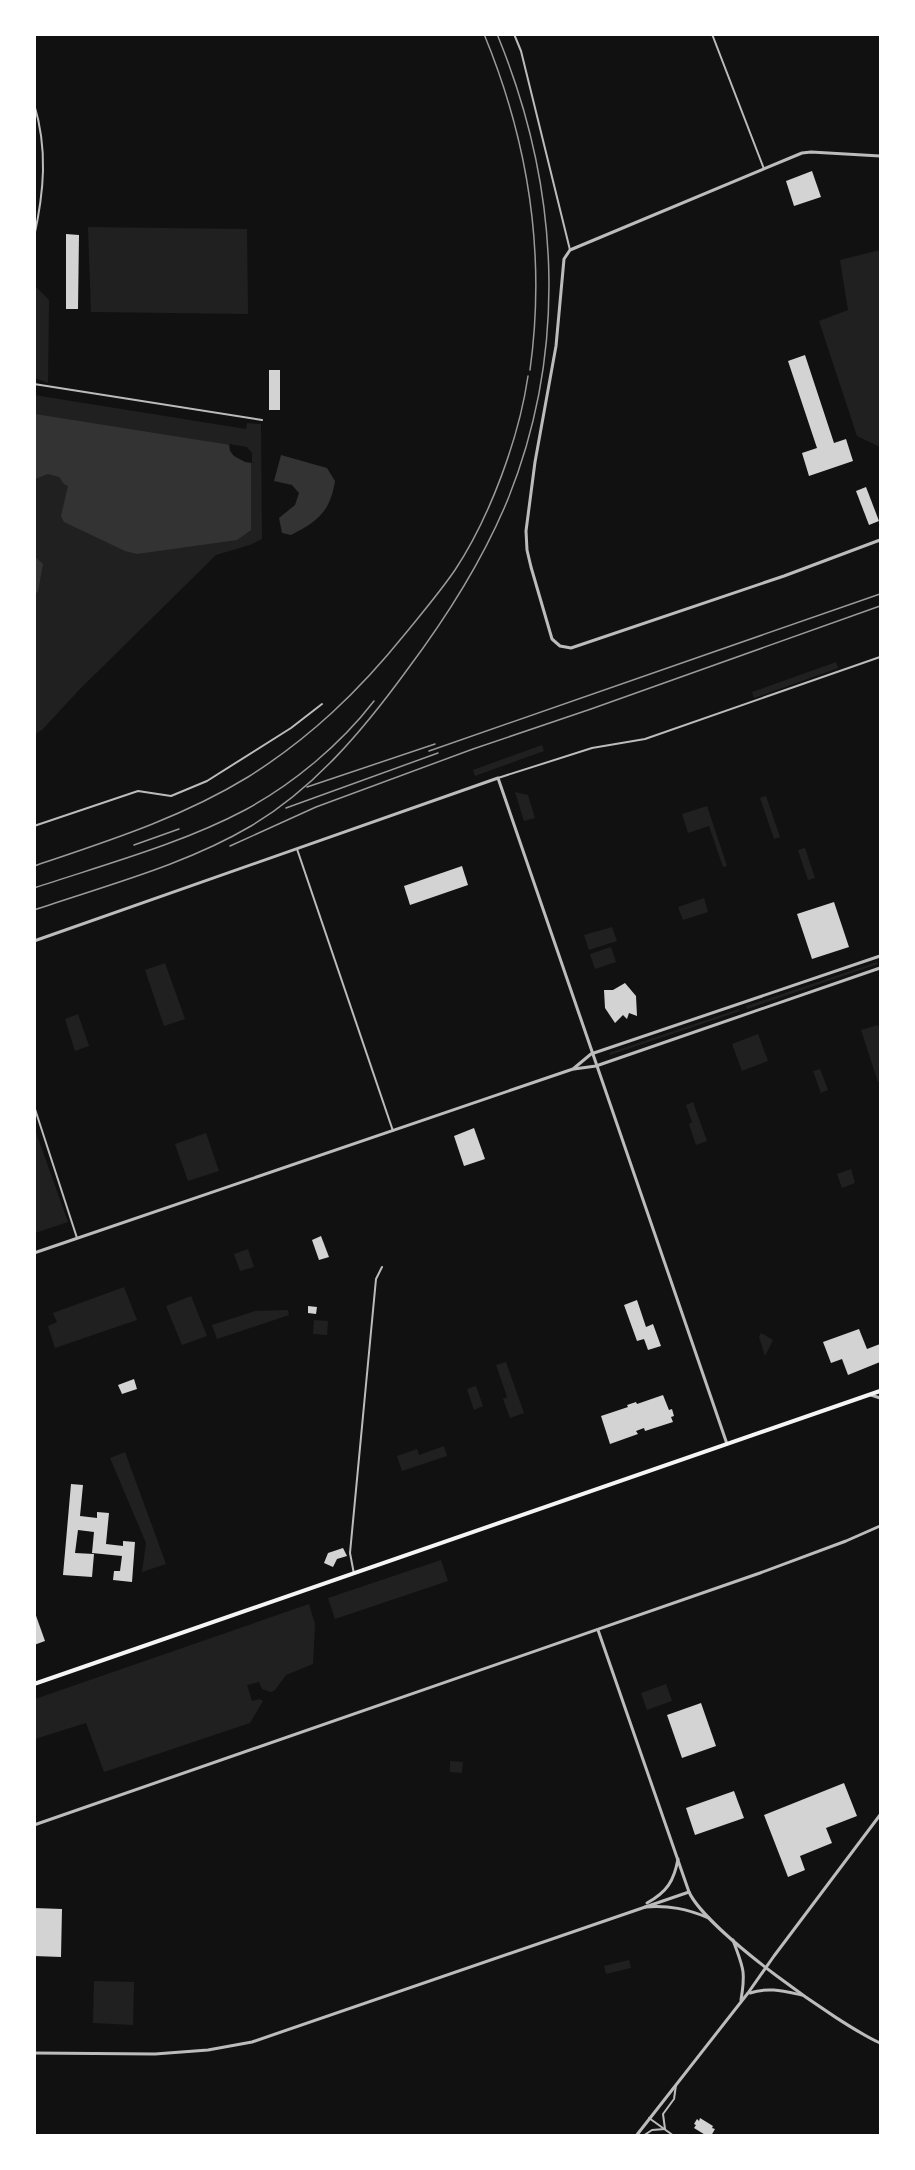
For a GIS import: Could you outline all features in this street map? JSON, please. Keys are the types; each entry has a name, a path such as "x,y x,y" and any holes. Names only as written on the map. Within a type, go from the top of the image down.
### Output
{"main road":[{"path":"34,1684 880,1391"}],"street":[{"path":"514,34 521,51 570,250"},
{"path":"712,34 764,169"},
{"path":"34,104 45,161 34,237"},
{"path":"880,156 802,153 570,250 564,259 556,346 535,462 526,531 527,550 538,596 552,639 561,646 571,648 784,576 880,540"},
{"path":"34,384 262,420"},
{"path":"34,941 498,778 592,748 645,739 880,657"},
{"path":"34,826 138,791 171,795 207,781 291,728 322,704"},
{"path":"498,778 727,1444"},
{"path":"297,849 393,1131"},
{"path":"573,1069 591,1054 880,956"},
{"path":"34,1253 573,1069 596,1066 880,968"},
{"path":"34,1106 77,1238"},
{"path":"354,1574 350,1564 351,1543 376,1280 382,1267"},
{"path":"869,1395 880,1398"},
{"path":"34,1825 598,1630 798,1559 880,1526"},
{"path":"598,1630 694,1902 710,1919 766,1967 805,1996 859,2032 880,2043"},
{"path":"636,2136 748,1993 880,1815"},
{"path":"640,1907 658,1897 671,1884 678,1858"},
{"path":"34,2053 155,2054 208,2050 252,2042 689,1892"},
{"path":"640,1907 672,1906 693,1911 710,1919"},
{"path":"732,1938 745,1975 740,2003"},
{"path":"748,1993 772,1989 805,1996"},
{"path":"665,2129 663,2114 674,2099 676,2084"},
{"path":"650,2118 674,2136"},
{"path":"643,2136 652,2130 665,2129"}],"shaded area":[{"path":"88,227 247,229 248,314 91,312"},
{"path":"880,250 880,447 857,436 819,321 848,310 840,260"},
{"path":"34,285 49,300 48,383 35,378"},
{"path":"34,395 246,429 247,423 261,424 262,539 216,555 79,690 42,730 35,734"},
{"path":"35,414 243,447 251,456 251,530 237,540 137,554 125,551 64,522 61,516 68,486 59,477 48,474 35,479"},
{"path":"281,455 327,468 335,481 326,508 309,525 291,535 282,533 279,518 295,505 299,493 292,485 274,481"},
{"path":"35,557 43,564 38,591 35,595"},
{"path":"836,662 838,668 754,698 752,692"},
{"path":"542,745 544,751 475,776 473,770"},
{"path":"515,792 528,795 535,818 524,821"},
{"path":"766,796 780,837 774,839 760,798"},
{"path":"707,806 727,866 723,867 709,826 688,833 682,814"},
{"path":"805,848 815,878 808,880 798,850"},
{"path":"704,898 708,912 683,920 678,907"},
{"path":"612,927 617,941 589,950 584,935"},
{"path":"611,947 616,962 595,969 590,954"},
{"path":"877,962 878,964 747,1009 746,1006"},
{"path":"165,963 185,1019 164,1026 145,970"},
{"path":"739,1009 740,1011 610,1055 609,1053"},
{"path":"78,1014 89,1046 75,1051 65,1019"},
{"path":"878,1025 880,1081 878,1082 861,1030"},
{"path":"758,1034 768,1061 742,1071 732,1044"},
{"path":"820,1069 828,1090 821,1093 813,1071"},
{"path":"693,1102 707,1141 696,1145 686,1105"},
{"path":"34,1127 68,1222 35,1233 34,1233"},
{"path":"206,1133 219,1171 188,1181 175,1144"},
{"path":"851,1169 855,1183 842,1188 837,1174"},
{"path":"248,1249 254,1267 240,1271 234,1254"},
{"path":"124,1287 137,1320 55,1348 48,1326 57,1322 53,1313"},
{"path":"191,1296 207,1336 182,1345 166,1306"},
{"path":"288,1310 289,1315 217,1339 212,1325 255,1311"},
{"path":"314,1320 328,1321 327,1335 313,1334"},
{"path":"761,1333 773,1340 765,1356 759,1337"},
{"path":"506,1362 524,1413 510,1418 503,1399 507,1397 496,1365"},
{"path":"476,1386 483,1406 474,1410 467,1389"},
{"path":"444,1446 447,1456 402,1471 397,1456 417,1449 419,1455"},
{"path":"125,1452 166,1564 142,1572 146,1543 110,1458"},
{"path":"441,1560 448,1581 335,1619 328,1598"},
{"path":"309,1604 315,1624 313,1664 286,1675 271,1692 262,1689 259,1682 247,1685 252,1701 260,1699 263,1701 250,1723 104,1772 86,1723 35,1739 35,1699"},
{"path":"666,1684 672,1701 647,1710 641,1693"},
{"path":"450,1761 463,1762 462,1773 450,1772"},
{"path":"629,1960 631,1968 606,1974 604,1966"},
{"path":"94,1981 134,1982 133,2025 93,2023"}],"pier":[{"path":"229,444 247,447 252,453 252,463 234,456"}],"building":[{"path":"812,171 821,197 794,206 786,181"},
{"path":"66,234 79,235 78,309 66,309"},
{"path":"805,355 834,443 846,439 853,461 809,476 802,453 817,448 788,361"},
{"path":"269,370 280,370 280,410 269,410"},
{"path":"866,487 879,521 869,525 856,491"},
{"path":"462,866 468,885 410,905 404,886"},
{"path":"834,902 849,947 812,959 797,914"},
{"path":"625,983 636,996 637,1016 629,1013 627,1019 623,1015 615,1023 605,1008 604,990 613,990"},
{"path":"474,1128 485,1159 464,1166 454,1136"},
{"path":"321,1236 329,1257 319,1260 312,1240"},
{"path":"637,1300 646,1327 653,1324 661,1346 648,1350 644,1339 637,1341 624,1305"},
{"path":"308,1306 317,1307 316,1314 308,1313"},
{"path":"859,1329 867,1349 880,1344 880,1362 848,1375 842,1359 831,1363 823,1342"},
{"path":"134,1379 137,1389 122,1394 118,1385"},
{"path":"663,1395 669,1410 672,1409 673,1422 645,1431 644,1428 636,1431 638,1434 610,1444 601,1416 628,1407 627,1405"},
{"path":"71,1484 83,1485 80,1516 97,1518 97,1512 109,1513 106,1544 123,1546 123,1541 135,1542 132,1582 113,1580 114,1571 120,1571 122,1556 92,1553 94,1532 78,1530 75,1553 94,1554 92,1577 63,1575"},
{"path":"343,1548 347,1556 337,1559 333,1567 324,1563 328,1553"},
{"path":"34,1610 45,1641 34,1645"},
{"path":"701,1703 716,1746 682,1758 667,1715"},
{"path":"844,1783 857,1816 826,1828 832,1843 800,1856 805,1870 788,1877 764,1815"},
{"path":"734,1791 744,1818 695,1835 686,1808"},
{"path":"34,1908 62,1909 61,1957 34,1956"},
{"path":"700,2118 715,2129 711,2136 694,2128 697,2119 699,2121"}],"railway":[{"path":"484,34 500,75 512,116 523,158 530,199 536,284 530,370"},
{"path":"34,910 200,852 251,826 296,794 337,756 391,692 450,609 487,544 508,499 528,442 541,383 548,325 549,266 544,207 533,149 518,91 497,34"},
{"path":"34,866 144,828 223,792 271,762 313,730 351,694 388,655 431,602 468,549 491,502 510,451 528,376"},
{"path":"429,751 880,594"},
{"path":"230,846 316,807 473,749 880,606"},
{"path":"34,888 168,844 245,810 281,788 315,762 346,733 374,701"},
{"path":"307,787 435,744"},
{"path":"286,808 438,753"},
{"path":"134,845 179,829"}]}
